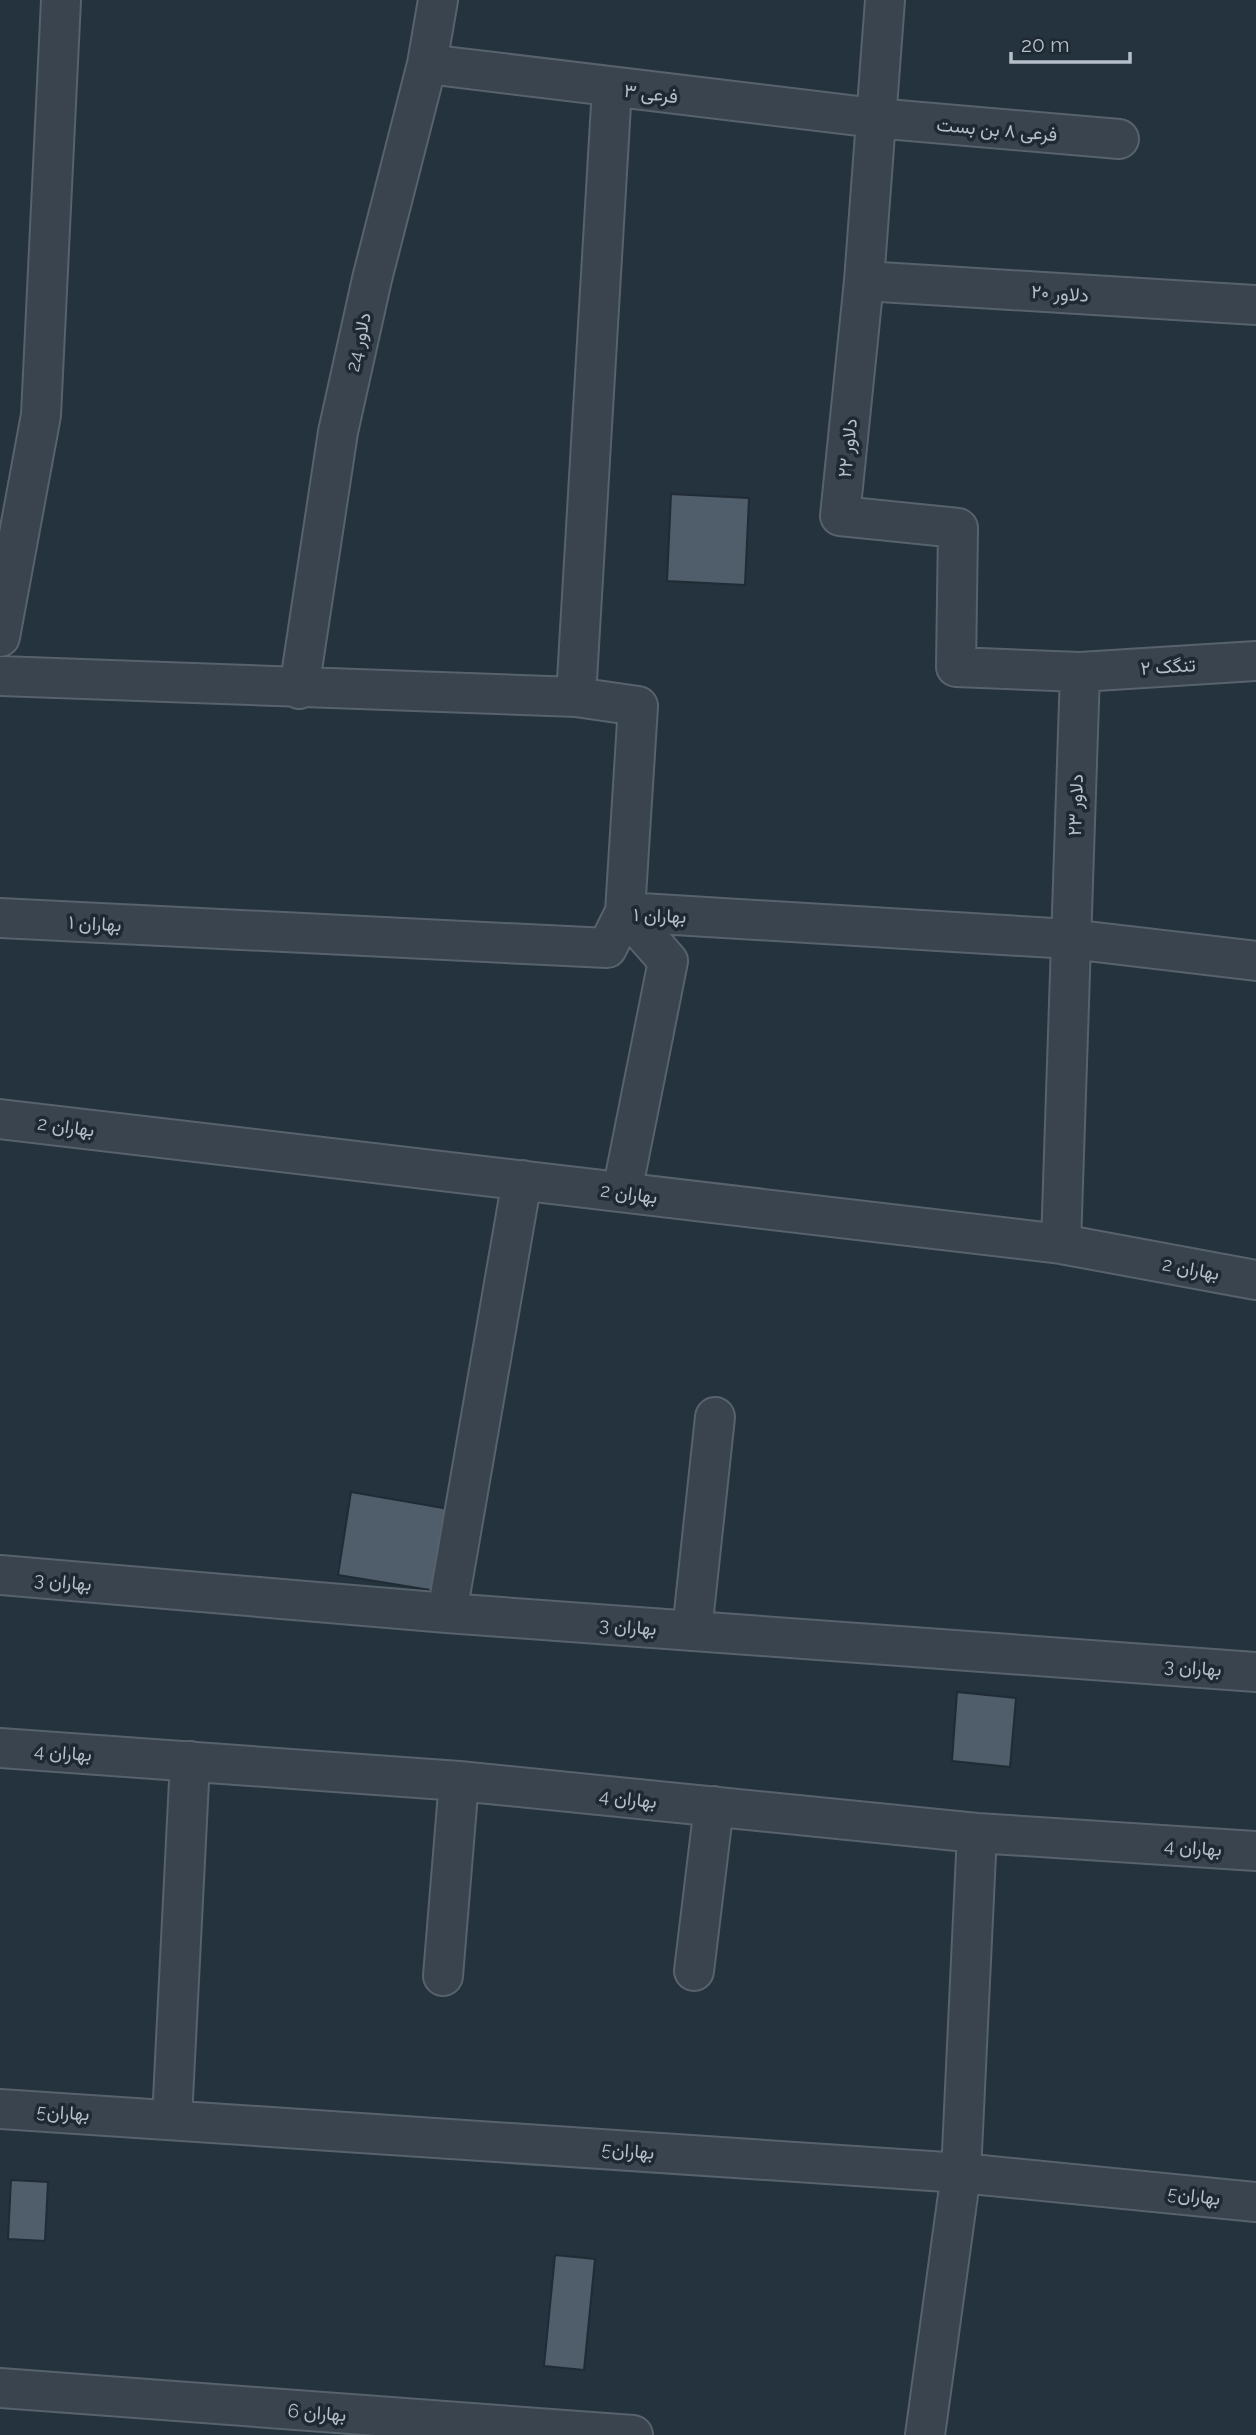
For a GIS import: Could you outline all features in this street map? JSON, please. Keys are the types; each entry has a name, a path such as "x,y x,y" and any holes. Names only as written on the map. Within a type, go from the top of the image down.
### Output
{"street":[{"path":"0,637 41,415 61,0"},
{"name":"دلاور 24","path":"299,689 338,432 372,279 427,64 438,0"},
{"name":"دلاور ۲۲","path":"885,0 864,281 840,516 958,528 956,667 1080,672"},
{"name":"فرعی ۳","path":"427,64 875,118"},
{"path":"576,697 612,88"},
{"name":"فرعی ۸ بن بست","path":"875,118 1119,139"},
{"name":"دلاور ۲۰","path":"864,281 1256,305"},
{"name":"تنگک ۲","path":"1080,672 1256,661"},
{"name":"دلاور ۲۳","path":"1061,1244 1080,672"},
{"path":"0,676 576,697 638,706 625,912 668,961 622,1192"},
{"name":"بهاران ۱","path":"0,918 607,948 625,912 1070,939 1256,961"},
{"name":"بهاران 2","path":"0,1119 1061,1244 1256,1280"},
{"path":"447,1613 522,1180"},
{"path":"692,1631 715,1417"},
{"name":"بهاران 3","path":"0,1575 447,1613 1256,1672"},
{"name":"بهاران 4","path":"0,1748 459,1782 977,1833 1256,1851"},
{"path":"172,2119 190,1761"},
{"path":"443,1976 459,1782"},
{"path":"694,1971 714,1806"},
{"path":"925,2435 961,2173 977,1833"},
{"name":"بهاران5","path":"0,2109 961,2173 1256,2202"},
{"name":"بهاران 6","path":"0,2388 633,2435"}],"building":[{"path":"671,494 749,498 745,585 667,581"},
{"path":"351,1492 449,1509 436,1591 338,1575"},
{"path":"957,1692 1016,1698 1010,1767 952,1761"},
{"path":"11,2180 48,2182 45,2241 8,2239"},
{"path":"555,2255 595,2259 584,2370 544,2366"}]}
